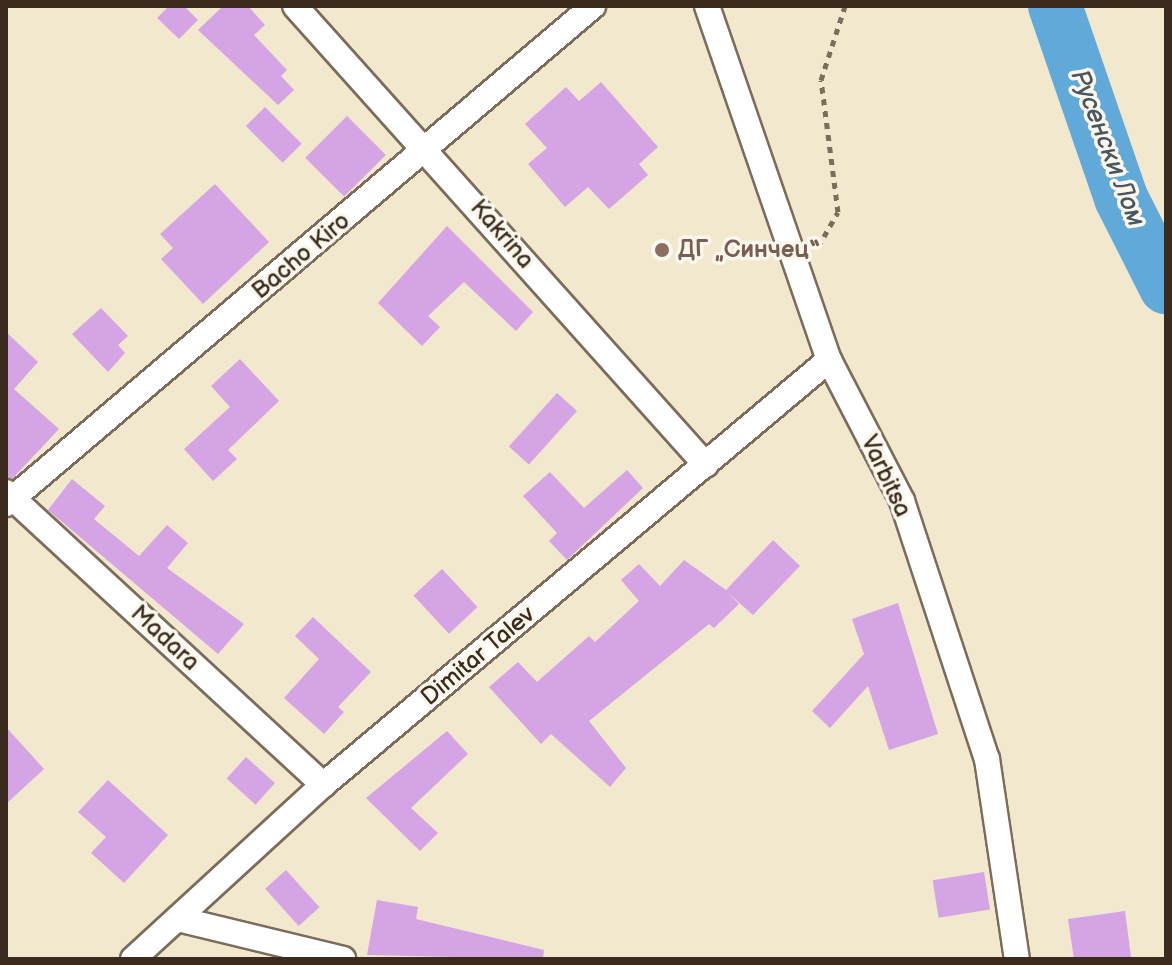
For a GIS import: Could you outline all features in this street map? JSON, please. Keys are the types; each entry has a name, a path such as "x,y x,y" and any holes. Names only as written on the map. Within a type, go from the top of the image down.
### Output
{"street":[{"name":"Kakrina","path":"295,6 428,150 706,465"},
{"name":"Bacho Kiro","path":"8,498 428,150 593,6"},
{"name":"Varbitsa","path":"707,6 829,360 902,501 987,759 1017,959"},
{"name":"Dimitar Talev","path":"133,959 323,785 829,360"},
{"name":"Madara","path":"8,498 323,785"},
{"path":"178,919 343,959"}],"path":[{"path":"802,276 838,212 821,80 845,6"}],"building":[{"path":"169,6 184,6 198,20 179,39 157,18"},
{"path":"223,6 248,6 265,25 254,35 287,70 281,76 294,90 278,105 198,30"},
{"path":"601,82 658,147 639,164 648,175 609,209 588,187 565,207 528,164 547,148 525,124 566,87 579,101"},
{"path":"265,107 302,144 283,163 246,126"},
{"path":"347,116 386,155 344,197 305,158"},
{"path":"215,184 269,242 203,304 161,259 173,248 160,234"},
{"path":"447,226 533,312 516,331 464,282 428,316 440,327 422,346 378,303"},
{"path":"101,308 128,336 118,345 125,353 108,372 72,334"},
{"path":"6,332 38,362 14,389 59,429 12,479 6,477"},
{"path":"240,359 279,401 228,450 237,459 213,481 184,449 230,407 211,386"},
{"path":"557,393 577,411 529,465 509,447"},
{"path":"627,470 643,488 567,560 549,541 557,533 523,496 550,472 584,508"},
{"path":"72,479 105,506 94,519 139,556 167,525 188,543 167,568 244,624 218,654 48,510"},
{"path":"773,540 800,566 753,615 728,593 739,604 714,628 709,624 589,721 626,768 610,787 551,734 541,744 489,687 518,662 537,682 589,636 595,642 639,601 621,580 639,564 660,586 684,560 726,590"},
{"path":"442,569 477,607 449,634 413,596"},
{"path":"898,603 938,734 889,750 868,686 830,728 812,711 864,654 852,619"},
{"path":"313,617 371,672 338,707 344,712 324,734 284,698 319,659 295,636"},
{"path":"6,727 44,769 6,804"},
{"path":"447,731 468,754 411,808 438,833 420,851 366,798"},
{"path":"246,757 275,783 256,805 227,779"},
{"path":"108,780 168,835 124,883 91,853 106,837 78,812"},
{"path":"286,870 319,907 299,926 265,889"},
{"path":"984,872 990,910 939,918 933,880"},
{"path":"377,900 418,907 416,919 544,950 543,959 367,955"},
{"path":"1125,911 1131,957 1074,959 1068,919"}],"waterway":[{"name":"Русенски Лом","path":"1055,6 1121,198 1166,287"}],"place":[{"name":"ДГ „Синчец“","path":"662,250"}]}
